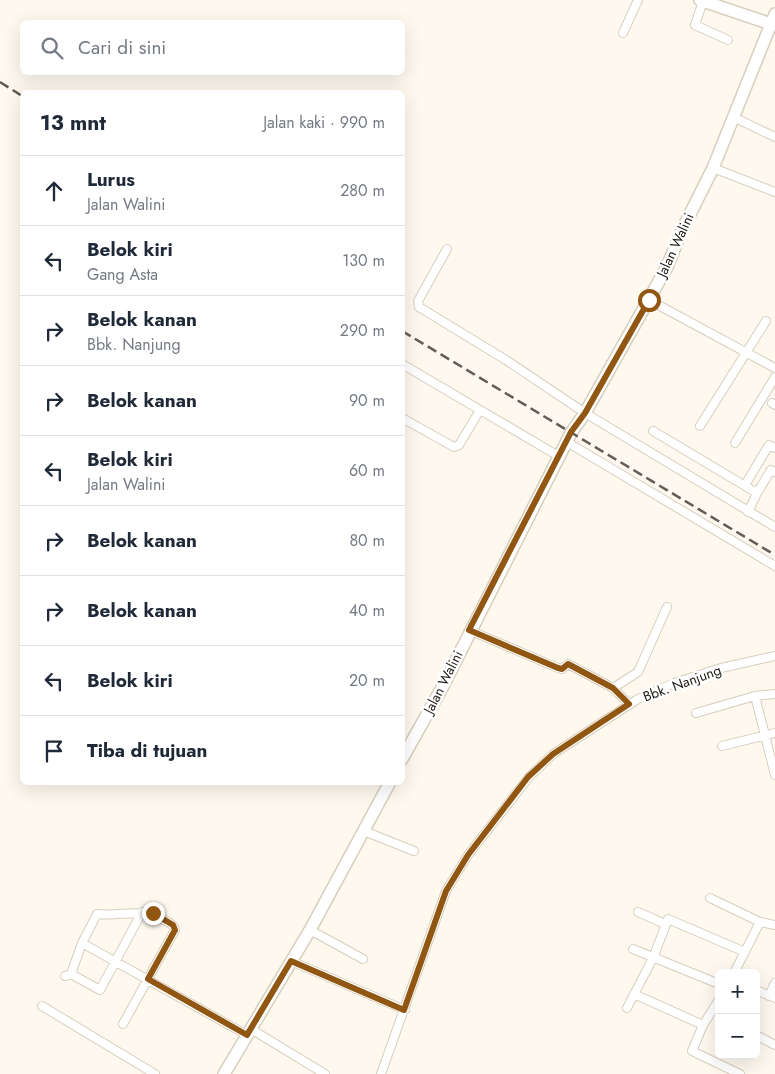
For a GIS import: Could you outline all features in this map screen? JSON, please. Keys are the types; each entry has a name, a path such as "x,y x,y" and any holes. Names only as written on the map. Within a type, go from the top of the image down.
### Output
{"street":[{"path":"623,33 638,0"},
{"path":"728,40 695,25 702,1 774,21"},
{"name":"Jalan Walini","path":"405,754 443,686 469,630 567,442 649,300 713,168 774,21"},
{"path":"733,117 775,137"},
{"path":"713,168 775,192"},
{"path":"447,249 418,301 419,307 506,360 585,413 775,527"},
{"path":"649,300 775,368"},
{"path":"700,426 766,321"},
{"path":"405,366 560,457"},
{"path":"735,443 775,377"},
{"path":"405,420 457,446 480,410"},
{"path":"653,432 757,492"},
{"path":"567,442 775,566"},
{"path":"745,485 769,444 775,448"},
{"path":"748,512 757,492 773,471 758,462"},
{"path":"613,688 638,672 667,607"},
{"path":"469,630 558,668 562,669 568,664 613,688 629,704"},
{"name":"Bbk. Nanjung","path":"381,1074 446,891 468,855 528,777 553,754 629,704 674,683 743,662 775,656"},
{"path":"696,713 755,696 775,694"},
{"path":"755,696 775,775"},
{"path":"722,746 775,733"},
{"path":"224,1074 310,930 388,785"},
{"path":"364,831 414,851"},
{"path":"710,898 760,922 775,925"},
{"path":"123,1024 175,927 153,913 142,912 114,916 97,914 82,942 68,975 100,990 142,912"},
{"path":"638,912 665,924"},
{"path":"627,1008 653,958 668,918 745,952"},
{"path":"736,969 760,922"},
{"path":"310,930 363,959"},
{"path":"82,942 325,1074"},
{"path":"633,949 715,982"},
{"path":"291,961 404,1010"},
{"path":"760,992 772,997 775,983"},
{"path":"634,994 703,1026"},
{"path":"42,1006 155,1074"},
{"path":"715,1006 692,1050 740,1074"},
{"path":"711,1013 715,1015"},
{"path":"760,1037 775,1045"}],"railway":[{"path":"0,82 20,95"},
{"path":"405,333 775,555"}],"route":[{"path":"153,913 173,925 175,930 148,979 247,1035 291,961 404,1010 446,891 468,855 528,777 553,754 629,704 613,688 568,664 562,669 558,668 469,630 517,541 571,432 585,413 649,300"}]}
